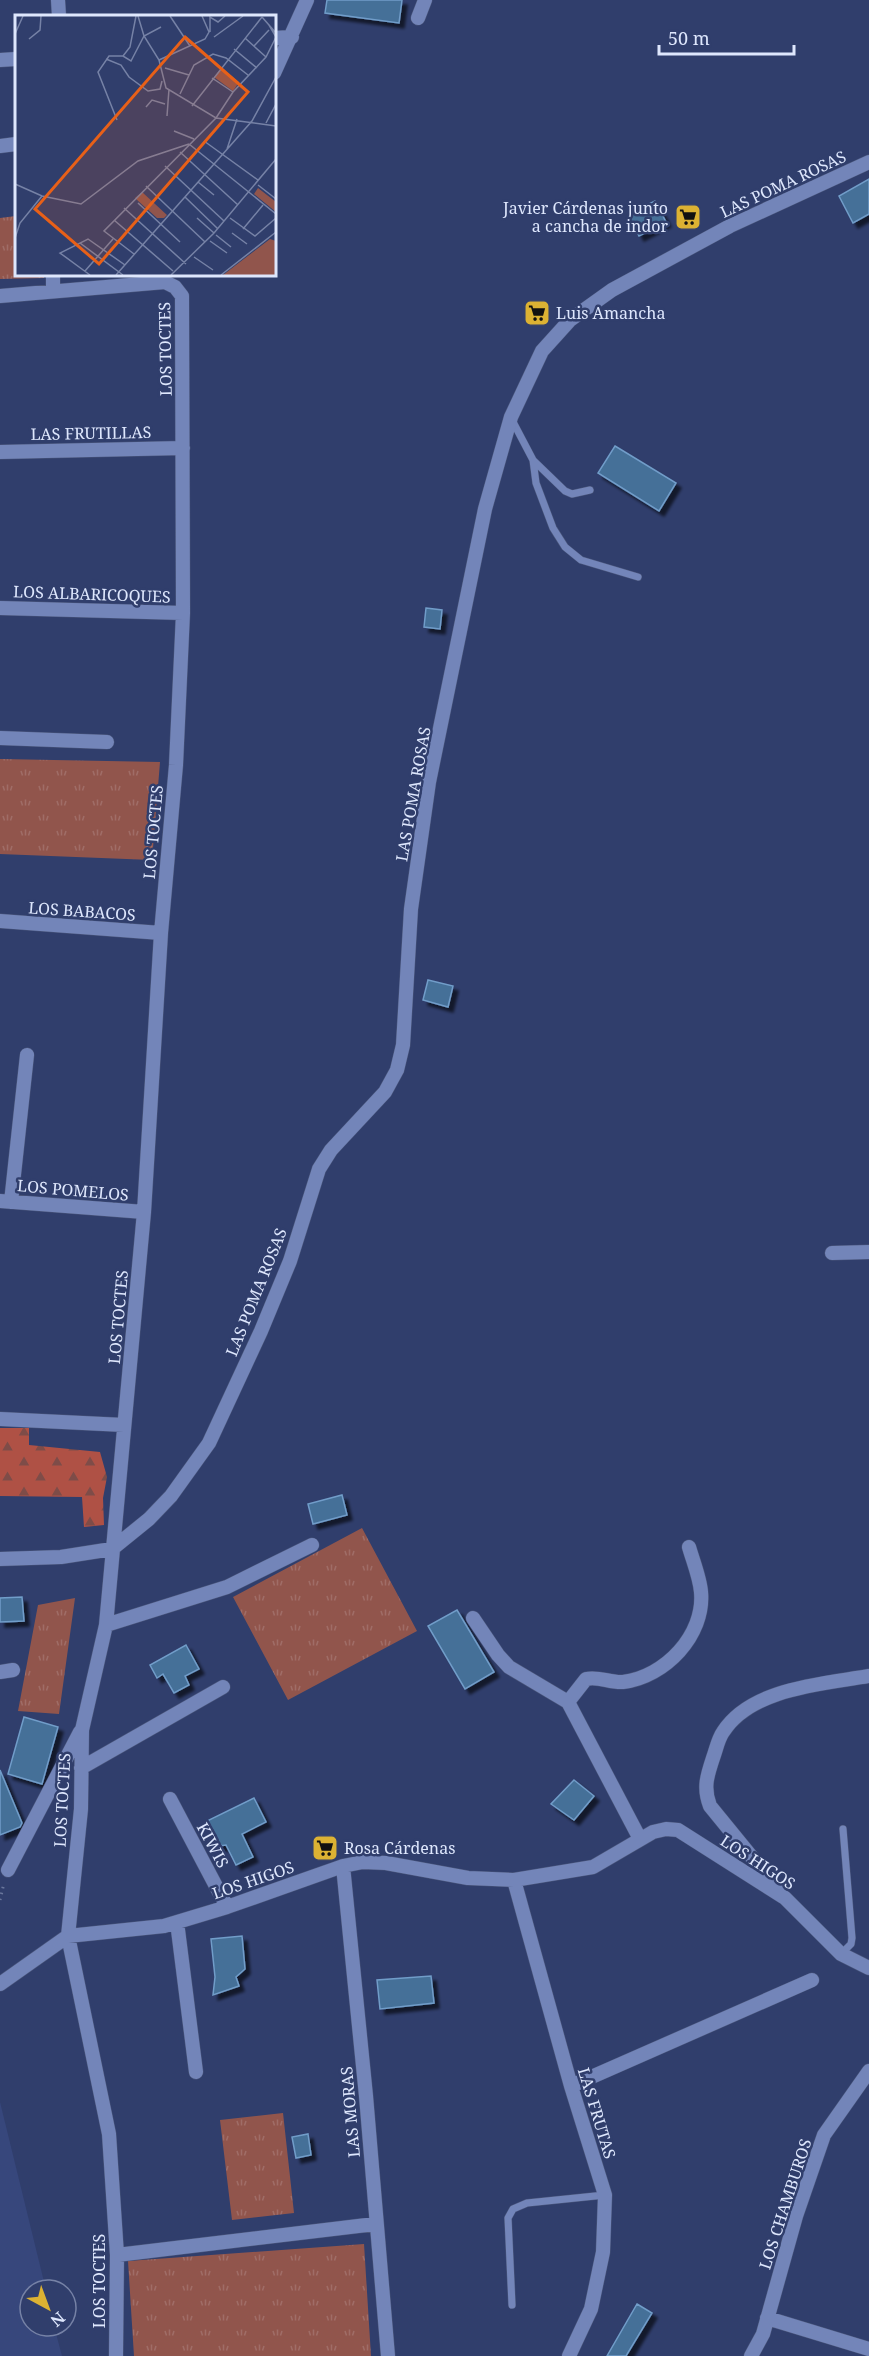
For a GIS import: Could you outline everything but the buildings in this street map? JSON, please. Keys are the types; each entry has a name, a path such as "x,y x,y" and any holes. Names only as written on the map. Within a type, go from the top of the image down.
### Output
{"street":[{"path":"58,0 59,15"},
{"path":"276,69 307,0"},
{"path":"418,18 425,0"},
{"path":"276,38 292,37"},
{"path":"0,60 15,59"},
{"path":"0,146 15,144"},
{"name":"LAS POMA ROSAS","path":"112,1549 149,1519 171,1496 209,1443 261,1331 290,1261 319,1169 331,1150 385,1092 397,1070 403,1045 411,909 429,782 485,509 510,417 542,351 570,320 612,290 730,226 869,162"},
{"path":"0,296 53,291 53,276"},
{"name":"LOS TOCTES","path":"53,291 165,282 175,287 182,296 183,614 176,765 161,933 144,1212 106,1625 81,1730 81,1809 68,1936 109,2134 117,2255 116,2356"},
{"name":"LAS FRUTILLAS","path":"0,452 183,448"},
{"name":"LOS ALBARICOQUES","path":"0,608 183,614"},
{"path":"0,738 107,742"},
{"name":"LOS BABACOS","path":"0,921 161,933"},
{"path":"6,1202 27,1055"},
{"name":"LOS POMELOS","path":"6,1202 144,1212"},
{"path":"832,1253 869,1252"},
{"path":"0,1419 124,1425"},
{"path":"106,1625 228,1587 312,1545"},
{"path":"568,1702 586,1680 598,1678 624,1682 652,1672 674,1658 689,1641 700,1615 702,1592 689,1547"},
{"path":"0,1559 61,1557 112,1549"},
{"path":"473,1618 509,1667 568,1702 640,1839"},
{"path":"785,1898 710,1806 705,1794 705,1782 722,1733 734,1719 749,1708 787,1690 869,1676"},
{"path":"81,1768 223,1687"},
{"path":"4,1865 81,1730"},
{"name":"KIWIS","path":"170,1799 227,1907"},
{"name":"LOS HIGOS","path":"0,1984 68,1936 164,1926 227,1907 343,1866 363,1862 386,1863 468,1878 514,1880 593,1867 640,1839 666,1829 678,1830 785,1898 841,1954 869,1968"},
{"name":"LAS MORAS","path":"343,1866 366,2096 375,2224 388,2356"},
{"name":"LAS FRUTAS","path":"514,1880 571,2086 605,2194 603,2252 591,2309 569,2356"},
{"path":"177,1922 196,2072"},
{"path":"571,2086 812,1980"},
{"name":"LOS CHAMBUROS","path":"751,2356 763,2334 796,2216 824,2135 869,2071"},
{"path":"117,2255 375,2224"},
{"path":"767,2318 869,2349"}],"lane":[{"path":"510,417 533,460 536,483 553,528 565,548 580,560 638,577"},
{"path":"533,460 565,491 572,494 590,490"},
{"path":"841,1954 851,1944 852,1938 843,1829"},
{"path":"512,2305 508,2218 513,2209 527,2203 605,2194"}],"shaded area":[{"path":"0,2102 43,2278 18,2278 18,2338 57,2338 62,2356 0,2356"}],"green space":[{"path":"15,216 15,276 43,276 44,278 0,279 0,218"},
{"path":"0,759 160,762 152,860 0,854"},
{"path":"0,1428 29,1428 29,1445 100,1452 107,1477 103,1498 104,1525 84,1527 82,1497 0,1496"},
{"path":"362,1528 417,1631 288,1700 233,1597"},
{"path":"75,1598 59,1714 18,1711 38,1605"},
{"path":"283,2113 294,2213 232,2220 220,2120"},
{"path":"364,2244 371,2356 134,2356 128,2261"}],"place":[{"name":"Javier Cárdenas junto a cancha de indor","path":"688,217"},
{"name":"Luis Amancha","path":"537,313"},
{"name":"Rosa Cárdenas","path":"325,1848"}]}
